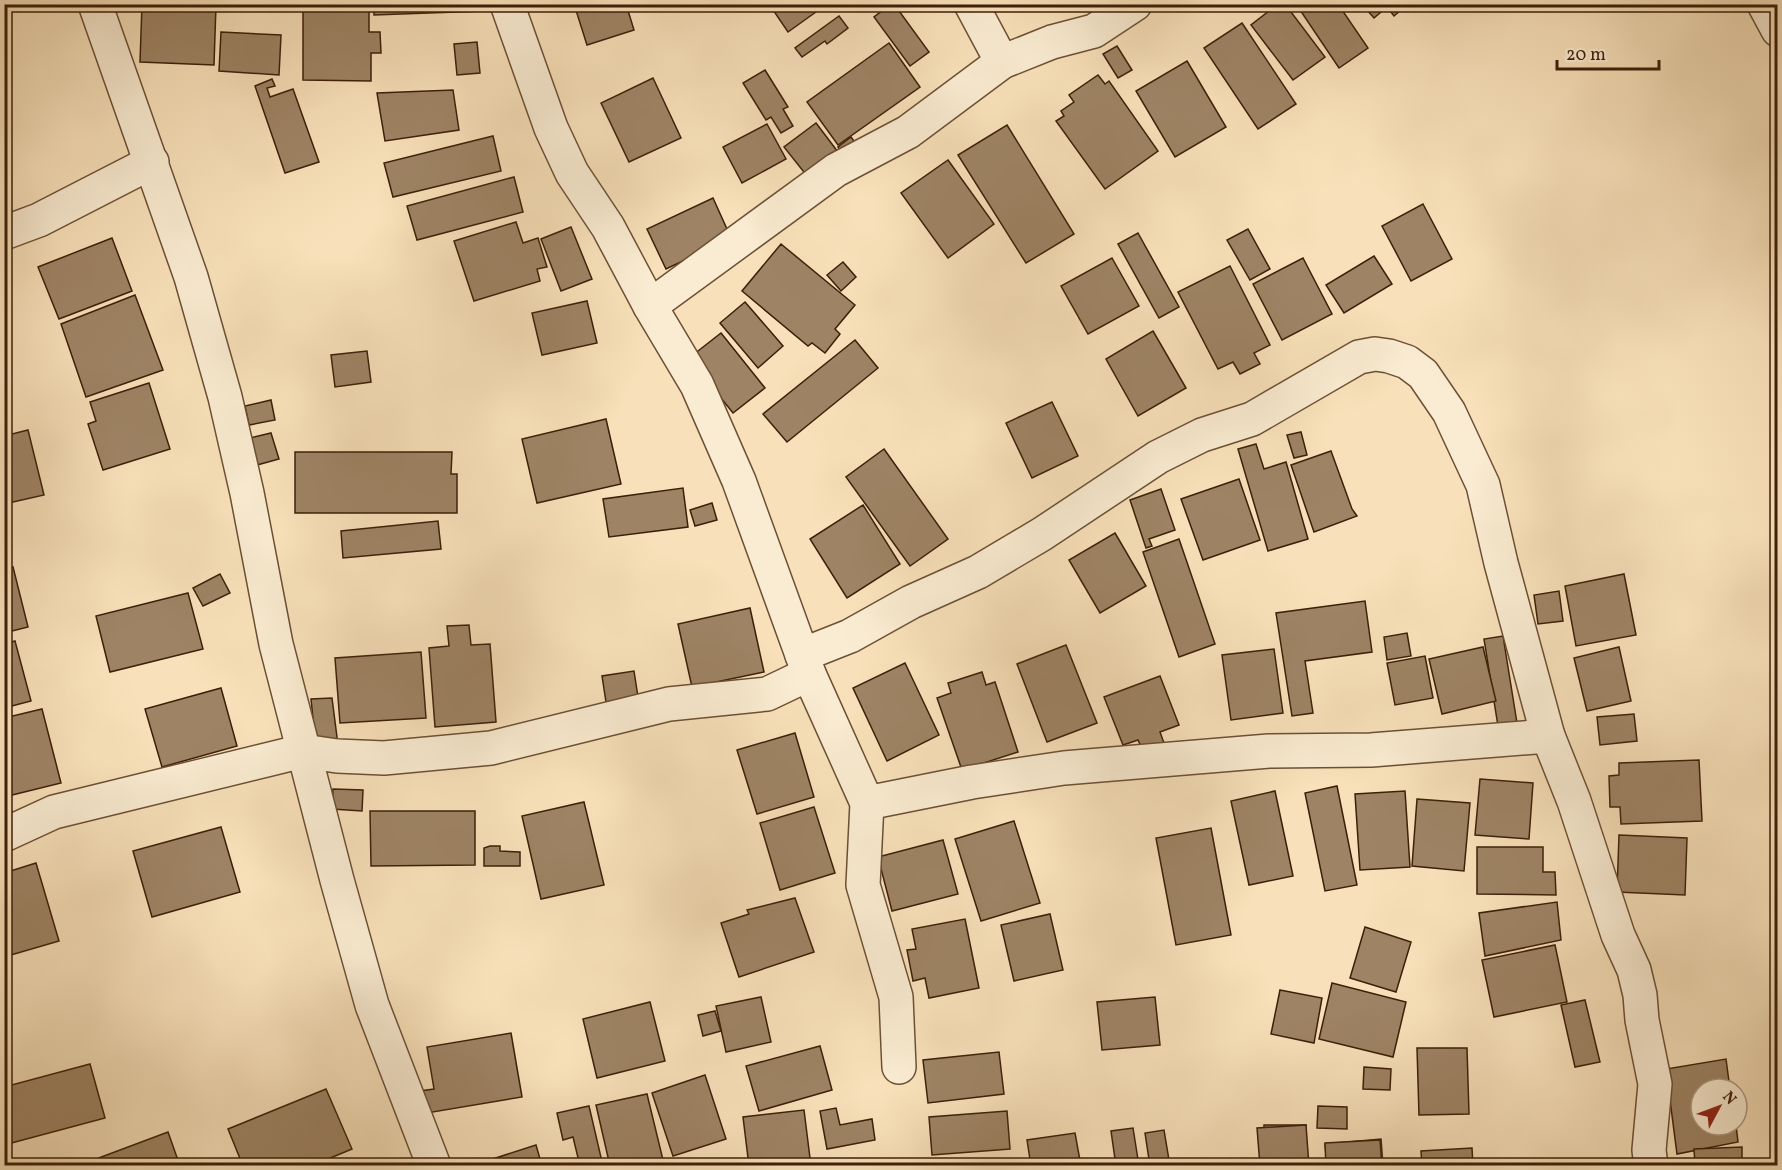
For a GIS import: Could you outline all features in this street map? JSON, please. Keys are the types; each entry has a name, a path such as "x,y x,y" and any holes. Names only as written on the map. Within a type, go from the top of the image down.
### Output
{"street":[{"path":"95,4 191,277 225,397 247,493 276,644 372,1005 434,1166"},
{"path":"507,4 551,128 568,164 609,227 650,306 696,385 734,470 806,664 867,803 863,885 896,997 899,1067"},
{"path":"971,4 1002,62"},
{"path":"650,306 836,170 908,132 1002,62 1052,42 1094,31 1135,4"},
{"path":"1764,4 1778,30"},
{"path":"4,233 39,220 152,162"},
{"path":"4,835 54,812 303,751 337,756 384,758 490,748 669,704 767,694 806,664 850,636 911,602 978,572 1042,534 1158,457 1202,435 1252,419 1359,357 1376,354 1389,356 1407,362 1423,374 1449,412 1483,485 1501,563 1548,736 1574,801 1640,995 1642,1020 1655,1084 1649,1150 1651,1166"},
{"path":"867,803 972,782 1064,768 1269,751 1371,750 1548,736"}],"building":[{"path":"142,4 216,5 214,65 140,62"},
{"path":"374,4 483,4 484,11 374,15"},
{"path":"574,4 626,4 634,30 587,45"},
{"path":"769,4 827,4 788,32"},
{"path":"894,4 929,52 910,66 874,17"},
{"path":"1278,4 1285,4 1325,57 1293,80 1251,25"},
{"path":"1296,4 1338,4 1368,48 1339,68"},
{"path":"1373,4 1408,4 1394,16 1387,7 1374,18 1367,10"},
{"path":"303,9 369,10 369,32 380,32 381,53 371,53 371,81 303,80"},
{"path":"839,16 848,28 827,44 825,41 802,57 795,48"},
{"path":"1242,23 1296,104 1258,129 1204,48"},
{"path":"221,32 281,35 279,75 219,71"},
{"path":"477,42 480,73 457,75 454,44"},
{"path":"889,43 920,87 838,145 807,102"},
{"path":"1117,46 1132,70 1118,78 1103,54"},
{"path":"1187,61 1226,127 1175,157 1136,91"},
{"path":"765,70 788,107 783,109 793,126 781,133 771,117 766,120 743,83"},
{"path":"1098,75 1105,84 1109,81 1158,151 1105,189 1056,121 1064,116 1061,111 1074,102 1069,95"},
{"path":"653,78 681,138 629,162 601,103"},
{"path":"272,79 275,86 267,88 270,97 293,89 319,162 285,173 255,86"},
{"path":"453,90 459,130 385,141 377,93"},
{"path":"816,123 841,156 811,181 784,147"},
{"path":"767,124 786,159 742,183 723,147"},
{"path":"1007,125 1074,234 1026,263 958,155"},
{"path":"493,136 501,171 393,197 384,163"},
{"path":"851,137 860,149 847,159 838,147"},
{"path":"948,160 994,224 948,258 901,193"},
{"path":"514,177 523,212 417,240 407,206"},
{"path":"713,198 731,238 666,269 647,229"},
{"path":"1423,204 1452,259 1411,281 1382,226"},
{"path":"516,222 523,243 538,238 547,267 537,269 540,281 474,301 454,241"},
{"path":"571,227 592,279 561,291 541,239"},
{"path":"1248,229 1270,269 1250,280 1227,240"},
{"path":"1138,233 1179,307 1159,318 1118,244"},
{"path":"112,238 132,291 59,319 38,267"},
{"path":"781,244 855,305 835,329 840,334 825,353 812,343 808,346 742,291"},
{"path":"1374,256 1392,284 1344,313 1326,285"},
{"path":"1112,258 1139,306 1088,334 1061,286"},
{"path":"1303,258 1332,314 1282,340 1253,284"},
{"path":"843,262 856,277 841,291 827,275"},
{"path":"1230,266 1270,345 1254,353 1260,364 1240,374 1233,362 1218,369 1178,292"},
{"path":"135,295 163,370 86,397 61,324"},
{"path":"587,301 597,343 542,355 532,313"},
{"path":"745,302 783,346 758,368 720,323"},
{"path":"1153,331 1186,388 1138,416 1106,359"},
{"path":"721,333 765,388 733,413 689,358"},
{"path":"855,340 878,368 787,442 763,414"},
{"path":"367,351 371,382 335,387 331,355"},
{"path":"149,383 170,449 103,470 88,424 96,421 90,402"},
{"path":"271,400 275,420 249,425 245,406"},
{"path":"1052,402 1078,456 1032,478 1006,423"},
{"path":"606,419 621,484 537,503 522,439"},
{"path":"28,430 44,495 4,504 4,436"},
{"path":"1301,432 1307,455 1294,458 1287,435"},
{"path":"271,433 279,459 257,465 250,438"},
{"path":"1256,444 1264,469 1286,462 1308,539 1268,551 1238,449"},
{"path":"884,449 948,539 910,566 846,477"},
{"path":"1331,451 1352,509 1357,516 1314,532 1291,465"},
{"path":"295,452 452,452 451,474 457,474 457,513 295,513"},
{"path":"1239,479 1260,540 1203,560 1181,499"},
{"path":"683,488 688,527 609,537 603,499"},
{"path":"1161,489 1175,530 1149,539 1152,546 1146,548 1130,500"},
{"path":"712,503 717,520 695,526 690,510"},
{"path":"863,505 900,564 847,598 810,539"},
{"path":"438,521 441,549 343,558 341,531"},
{"path":"1115,533 1146,586 1100,613 1069,560"},
{"path":"1179,539 1215,644 1179,657 1143,552"},
{"path":"13,567 28,627 4,633 4,569"},
{"path":"220,574 230,593 203,606 193,588"},
{"path":"1624,574 1636,635 1576,646 1565,586"},
{"path":"1559,591 1563,621 1538,624 1534,595"},
{"path":"188,593 203,649 110,672 96,616"},
{"path":"1365,601 1372,652 1305,661 1313,713 1292,716 1276,613"},
{"path":"750,608 764,672 692,687 678,624"},
{"path":"469,625 471,645 490,644 496,722 435,727 429,648 449,646 447,626"},
{"path":"1407,633 1411,656 1387,660 1384,637"},
{"path":"1503,636 1517,723 1498,726 1484,639"},
{"path":"15,641 31,701 4,708 4,644"},
{"path":"1066,645 1097,723 1047,742 1017,664"},
{"path":"1483,647 1496,701 1442,714 1429,659"},
{"path":"1619,647 1631,701 1587,711 1574,658"},
{"path":"1274,649 1283,713 1231,720 1222,655"},
{"path":"421,652 426,718 340,723 335,658"},
{"path":"1425,656 1433,698 1395,705 1387,663"},
{"path":"905,663 939,735 887,761 853,688"},
{"path":"634,671 638,697 606,702 602,676"},
{"path":"982,672 986,685 995,682 1018,752 962,770 937,698 951,693 948,683"},
{"path":"1160,676 1179,725 1160,732 1164,743 1143,751 1138,740 1123,745 1104,697"},
{"path":"221,688 237,746 162,767 145,709"},
{"path":"332,698 338,745 316,747 311,699"},
{"path":"42,709 61,783 4,797 4,718"},
{"path":"1634,714 1637,741 1600,745 1597,717"},
{"path":"795,733 814,797 757,814 737,750"},
{"path":"1699,760 1702,821 1621,824 1620,807 1610,807 1609,776 1619,775 1619,763"},
{"path":"1480,779 1533,783 1529,839 1475,835"},
{"path":"1337,786 1357,885 1325,891 1305,793"},
{"path":"333,789 363,790 362,811 332,809"},
{"path":"1275,791 1293,876 1249,885 1231,801"},
{"path":"1405,791 1410,867 1360,870 1355,794"},
{"path":"1417,799 1470,803 1464,871 1412,866"},
{"path":"584,802 604,885 541,899 522,816"},
{"path":"814,807 835,873 780,890 760,823"},
{"path":"370,811 475,811 475,865 371,866"},
{"path":"1014,821 1040,903 981,921 955,839"},
{"path":"221,827 240,892 152,917 133,851"},
{"path":"1211,828 1231,935 1176,945 1156,838"},
{"path":"1619,835 1687,838 1685,895 1617,892"},
{"path":"943,840 958,894 892,911 878,857"},
{"path":"500,846 500,851 520,852 520,866 484,866 484,848"},
{"path":"1477,847 1543,847 1543,872 1555,872 1556,895 1477,894"},
{"path":"36,863 59,941 4,957 4,873"},
{"path":"795,898 814,952 739,977 721,923 749,914 747,910"},
{"path":"1557,902 1561,940 1485,956 1479,913"},
{"path":"1050,914 1063,970 1014,981 1001,925"},
{"path":"965,919 979,988 929,998 925,978 913,981 907,950 916,949 912,929"},
{"path":"1365,927 1411,942 1396,992 1350,978"},
{"path":"1555,945 1567,1002 1494,1017 1482,960"},
{"path":"1332,983 1406,1002 1393,1057 1319,1039"},
{"path":"1280,990 1322,998 1314,1043 1271,1034"},
{"path":"761,997 771,1042 726,1052 716,1006"},
{"path":"1155,997 1160,1045 1102,1050 1097,1002"},
{"path":"1585,1000 1600,1062 1575,1067 1561,1005"},
{"path":"650,1002 665,1061 597,1078 583,1019"},
{"path":"715,1011 721,1031 703,1036 698,1015"},
{"path":"511,1033 522,1097 415,1115 412,1092 434,1089 427,1047"},
{"path":"820,1046 832,1090 759,1111 746,1066"},
{"path":"1417,1048 1467,1048 1469,1114 1419,1115"},
{"path":"999,1052 1004,1094 928,1103 923,1060"},
{"path":"1726,1059 1728,1077 1689,1077 1689,1137 1737,1137 1738,1142 1677,1154 1666,1069"},
{"path":"90,1064 105,1118 4,1145 4,1087"},
{"path":"1364,1067 1391,1069 1390,1090 1363,1089"},
{"path":"705,1075 726,1139 673,1156 652,1093"},
{"path":"326,1089 352,1149 311,1166 243,1166 228,1129"},
{"path":"647,1094 663,1160 648,1163 648,1166 610,1166 596,1105"},
{"path":"589,1106 603,1166 580,1166 573,1137 563,1140 557,1113"},
{"path":"1318,1106 1347,1107 1347,1129 1317,1128"},
{"path":"836,1108 840,1125 872,1119 875,1140 827,1149 820,1111"},
{"path":"804,1110 811,1166 749,1166 743,1117"},
{"path":"1007,1111 1010,1149 932,1155 929,1117"},
{"path":"1264,1125 1306,1125 1306,1166 1264,1166"},
{"path":"1306,1125 1309,1166 1260,1166 1257,1128"},
{"path":"1133,1128 1139,1166 1116,1166 1111,1131"},
{"path":"1164,1130 1170,1166 1150,1166 1145,1133"},
{"path":"168,1132 180,1166 89,1166 88,1162"},
{"path":"1075,1133 1081,1166 1031,1166 1027,1140"},
{"path":"1381,1139 1383,1166 1327,1166 1325,1144"},
{"path":"1380,1140 1382,1166 1326,1166 1325,1143"},
{"path":"536,1145 542,1166 471,1166"},
{"path":"1742,1147 1742,1166 1681,1166 1695,1164 1694,1149"},
{"path":"1472,1148 1473,1166 1422,1166 1421,1151"}]}
